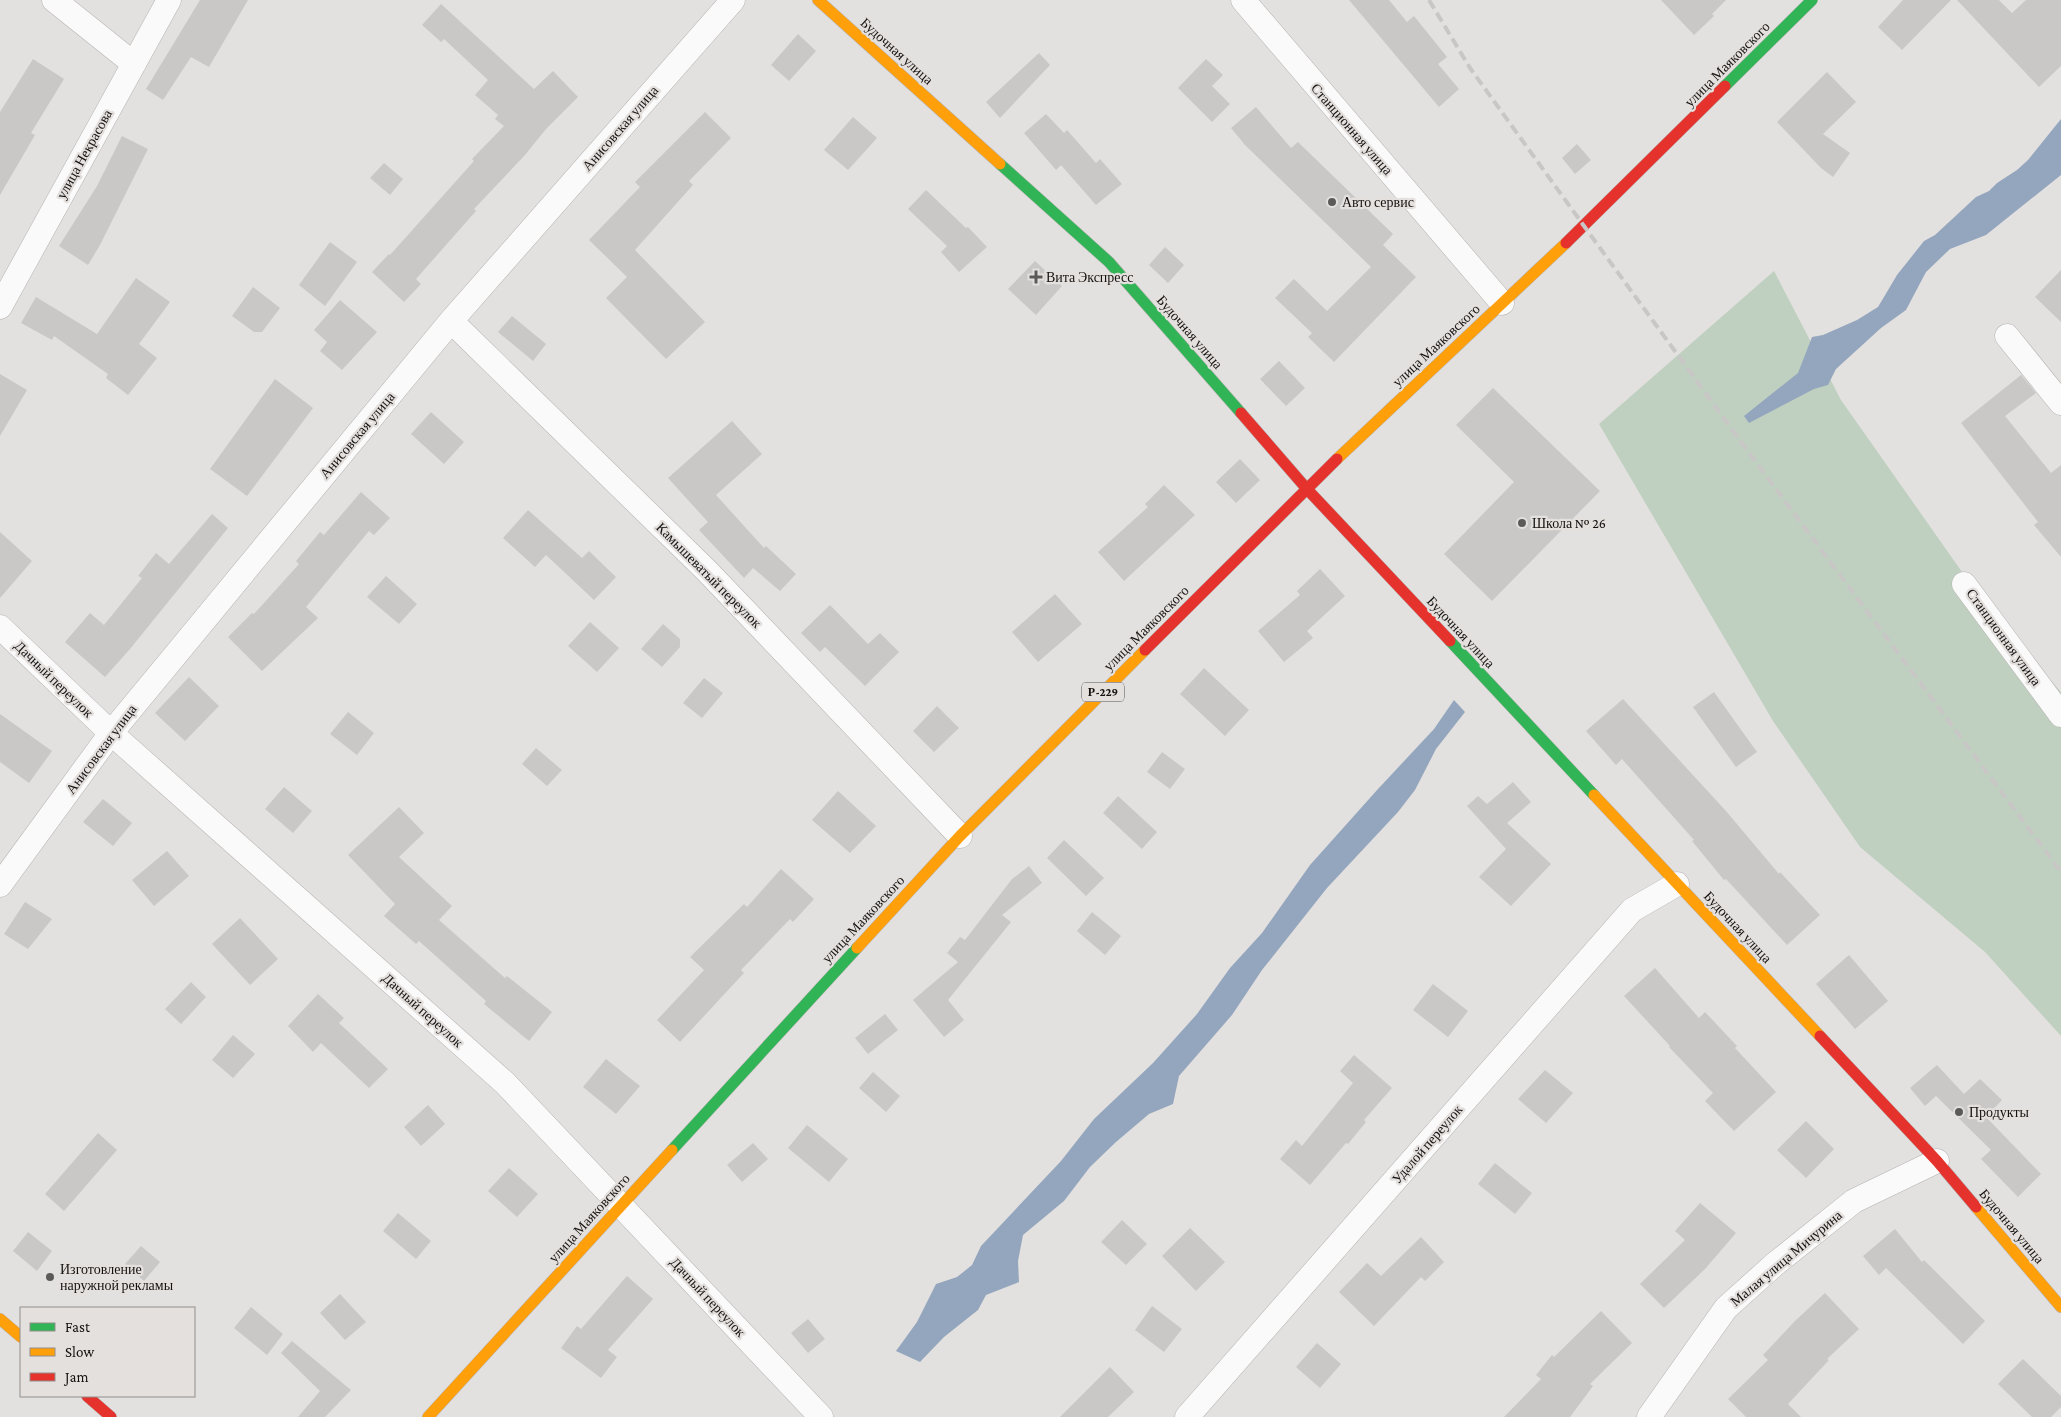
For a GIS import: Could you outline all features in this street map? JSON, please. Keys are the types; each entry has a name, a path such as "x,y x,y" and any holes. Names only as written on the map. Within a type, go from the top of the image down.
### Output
{"main road":[{"name":"Будочная улица","path":"818,0 1109,262 1306,488 1937,1161 2061,1307"},
{"name":"улица Маяковского","path":"428,1417 960,836 1306,488 1584,226 1812,0"},
{"path":"0,1319 20,1336"},
{"path":"88,1397 111,1417"}],"street":[{"path":"54,0 134,64"},
{"name":"улица Некрасова","path":"0,307 169,0"},
{"name":"Анисовская улица","path":"0,885 111,732 451,321 733,0"},
{"name":"Станционная улица","path":"1243,0 1502,303"},
{"name":"Камышеватый переулок","path":"451,321 707,571 960,836"},
{"path":"2007,336 2061,403"},
{"name":"Станционная улица","path":"1964,584 2061,715"},
{"name":"Дачный переулок","path":"0,627 111,732 505,1083 821,1417"},
{"name":"Удалой переулок","path":"1187,1417 1632,910 1676,884"},
{"name":"Малая улица Мичурина","path":"1650,1417 1726,1308 1775,1264 1854,1200 1937,1161"}],"green space":[{"path":"1774,271 1841,400 1993,616 2061,692 2061,1036 1985,952 1860,847 1773,721 1599,424"}],"water":[{"path":"2061,119 2061,175 1986,235 1950,249 1926,272 1906,310 1881,328 1836,369 1828,385 1814,389 1749,423 1744,416 1798,373 1812,337 1823,335 1857,320 1878,307 1897,275 1924,241 1935,235 1976,197 1989,191 1997,183 2017,170 2028,160"},
{"path":"1454,700 1465,712 1436,749 1415,790 1398,812 1327,888 1262,970 1232,1015 1179,1076 1173,1104 1149,1114 1116,1142 1090,1167 1064,1201 1023,1235 1018,1261 1019,1282 986,1295 978,1310 944,1337 920,1362 896,1351 917,1322 936,1284 957,1277 972,1265 981,1246 1061,1161 1094,1119 1153,1063 1197,1014 1230,968 1262,933 1310,865 1434,729"}],"building":[{"path":"200,0 248,0 209,67 191,57 163,100 146,89"},
{"path":"1349,0 1389,0 1407,22 1414,16 1447,57 1438,64 1459,89 1439,107"},
{"path":"1661,0 1726,0 1712,14 1714,16 1694,35"},
{"path":"1903,0 1951,0 1902,50 1878,27"},
{"path":"1957,0 1999,0 2012,13 2026,0 2061,0 2061,66 2039,87"},
{"path":"441,4 534,89 553,71 578,97 546,129 525,155 474,209 476,211 416,279 421,284 404,302 372,272 390,255 474,161 472,159 504,126 495,119 498,115 475,95 488,80 444,39 441,42 422,25"},
{"path":"798,34 816,51 789,81 771,65"},
{"path":"1039,53 1050,65 1000,118 986,102"},
{"path":"33,59 64,79 31,133 35,135 0,195 0,112"},
{"path":"1206,59 1223,75 1212,86 1230,104 1212,122 1178,88"},
{"path":"1827,72 1856,102 1823,134 1850,153 1833,177 1821,168 1777,122"},
{"path":"1256,107 1291,148 1298,142 1393,234 1383,245 1416,277 1334,362 1308,337 1312,333 1275,298 1294,279 1327,311 1371,267 1245,145 1231,128"},
{"path":"705,112 731,138 689,181 693,185 635,250 705,322 666,359 606,298 627,277 589,240 640,187 635,182"},
{"path":"1046,114 1064,133 1067,130 1096,163 1100,159 1122,184 1096,205 1061,165 1056,170 1024,133"},
{"path":"853,117 877,138 848,170 824,150"},
{"path":"122,136 148,149 88,265 59,246 97,186"},
{"path":"1577,144 1591,160 1575,174 1562,158"},
{"path":"384,163 403,179 390,195 370,178"},
{"path":"926,190 966,228 968,227 987,247 959,272 941,252 947,246 908,209"},
{"path":"330,242 357,262 325,306 299,285"},
{"path":"1165,247 1184,265 1168,283 1149,265"},
{"path":"1035,261 1062,286 1036,315 1008,289"},
{"path":"2061,270 2061,322 2035,297"},
{"path":"136,278 170,302 139,344 157,358 128,395 106,378 108,374 54,336 52,340 21,323 36,297 97,334"},
{"path":"253,287 280,308 262,332 254,332 232,316"},
{"path":"340,300 377,332 342,370 320,351 327,342 314,330"},
{"path":"512,316 546,344 533,361 498,332"},
{"path":"1279,361 1305,388 1286,406 1260,379"},
{"path":"0,374 27,390 0,436"},
{"path":"2021,375 2036,393 2005,416 2051,473 2061,465 2061,557 2034,525 2038,522 1961,423"},
{"path":"275,379 313,408 247,496 210,469"},
{"name":"Школа № 26","path":"1493,388 1600,491 1492,601 1444,554 1514,482 1456,425"},
{"path":"431,412 464,442 444,464 411,434"},
{"path":"732,421 762,454 716,495 764,548 766,546 796,574 780,591 753,568 744,578 699,530 708,522 668,478"},
{"path":"1240,459 1260,480 1236,503 1216,482"},
{"path":"1164,485 1195,515 1124,581 1098,552 1148,507 1145,504"},
{"path":"361,492 390,518 374,535 369,531 306,607 318,618 262,671 228,637 252,613 254,614 299,564 296,561 320,532 324,535"},
{"path":"528,510 582,558 589,551 616,577 594,600 546,555 535,567 503,538"},
{"path":"212,514 228,528 105,677 65,642 90,613 104,625 142,578 138,576 156,553 169,564"},
{"path":"0,532 32,561 0,598"},
{"path":"1320,569 1345,596 1307,631 1313,638 1284,662 1258,631 1300,595 1297,591"},
{"path":"386,576 417,604 399,624 367,597"},
{"path":"1055,594 1082,624 1038,662 1012,632"},
{"path":"830,605 868,644 880,633 899,652 865,686 825,647 820,652 801,633"},
{"path":"590,622 619,648 597,672 568,646"},
{"path":"663,624 680,639 680,647 662,667 641,649"},
{"path":"1204,668 1249,710 1225,736 1180,694"},
{"path":"189,677 219,706 185,741 155,713"},
{"path":"704,678 723,693 702,718 683,703"},
{"path":"1714,692 1757,752 1736,767 1693,707"},
{"path":"1623,699 1726,811 1779,874 1780,872 1820,915 1787,945 1726,879 1724,880 1692,841 1694,840 1622,759 1616,765 1586,731"},
{"path":"937,706 959,728 934,752 913,731"},
{"path":"348,712 374,733 357,755 330,734"},
{"path":"0,714 52,751 29,783 0,762"},
{"path":"536,748 562,770 547,786 522,764"},
{"path":"1162,752 1185,769 1170,789 1147,772"},
{"path":"1513,782 1531,802 1507,823 1551,864 1511,906 1479,877 1506,849 1467,806 1478,796 1487,804"},
{"path":"284,787 312,811 293,833 265,809"},
{"path":"838,791 876,826 850,853 812,820"},
{"path":"1118,796 1157,832 1142,849 1103,813"},
{"path":"103,799 132,823 113,846 83,822"},
{"path":"399,807 424,833 399,857 452,906 439,920 505,978 507,976 552,1012 529,1041 484,1004 486,1001 419,941 416,944 384,916 395,904 348,855"},
{"path":"1064,840 1104,878 1086,896 1047,858"},
{"path":"167,851 189,876 154,906 132,880"},
{"path":"1029,866 1042,883 1002,915 1011,922 948,1000 964,1020 944,1037 913,1000 958,962 947,953 960,937 965,940 1012,879"},
{"path":"781,869 814,899 793,922 790,919 741,970 744,973 680,1042 657,1020 704,970 690,957 744,904 747,907"},
{"path":"25,902 52,919 28,949 4,934"},
{"path":"1092,912 1121,936 1105,955 1077,931"},
{"path":"240,918 278,959 250,985 212,944"},
{"path":"1849,955 1888,1001 1855,1029 1816,984"},
{"path":"1655,968 1699,1018 1705,1012 1776,1092 1734,1131 1705,1101 1713,1093 1624,996"},
{"path":"191,982 206,997 181,1024 165,1009"},
{"path":"1433,984 1468,1011 1448,1037 1413,1010"},
{"path":"318,994 344,1018 339,1023 388,1069 369,1088 321,1043 313,1052 288,1026"},
{"path":"885,1014 898,1030 868,1054 855,1038"},
{"path":"233,1035 255,1054 233,1078 212,1060"},
{"path":"1354,1055 1392,1088 1364,1120 1366,1122 1348,1144 1346,1143 1310,1185 1280,1159 1296,1140 1302,1146 1353,1083 1340,1071"},
{"path":"606,1059 640,1086 616,1114 583,1087"},
{"path":"1937,1065 1964,1094 1980,1079 2002,1100 1986,1117 2041,1174 2018,1197 1981,1159 1991,1150 1936,1096 1925,1106 1910,1088"},
{"path":"1545,1070 1573,1093 1546,1123 1518,1099"},
{"path":"873,1072 900,1096 886,1112 859,1088"},
{"path":"428,1105 445,1124 421,1146 404,1127"},
{"path":"1806,1121 1834,1149 1806,1178 1777,1150"},
{"path":"807,1125 848,1159 829,1182 788,1148"},
{"path":"98,1133 117,1150 64,1211 45,1194"},
{"path":"753,1143 768,1159 742,1182 727,1165"},
{"path":"1495,1163 1532,1193 1515,1214 1478,1184"},
{"path":"509,1168 538,1194 517,1217 488,1191"},
{"path":"1700,1203 1736,1233 1705,1269 1664,1308 1640,1284 1685,1240 1675,1231"},
{"path":"398,1213 431,1241 416,1259 383,1231"},
{"path":"1122,1220 1147,1244 1126,1265 1101,1242"},
{"path":"1190,1228 1225,1262 1196,1291 1162,1256"},
{"path":"1895,1229 1922,1262 1924,1260 1985,1321 1963,1344 1886,1268 1879,1275 1863,1256"},
{"path":"28,1232 52,1251 37,1271 13,1251"},
{"path":"1421,1237 1444,1262 1425,1281 1421,1277 1374,1326 1339,1292 1367,1263 1381,1276"},
{"path":"141,1246 160,1262 144,1281 125,1264"},
{"path":"627,1276 653,1299 608,1350 617,1357 601,1378 561,1348 577,1326 581,1329"},
{"path":"1825,1293 1859,1329 1827,1359 1829,1360 1788,1404 1801,1417 1746,1417 1728,1399 1768,1360 1763,1355"},
{"path":"340,1294 366,1322 345,1340 320,1313"},
{"path":"1152,1306 1182,1329 1164,1352 1135,1330"},
{"path":"251,1307 283,1334 267,1355 234,1328"},
{"path":"1601,1311 1632,1343 1590,1384 1593,1386 1570,1417 1504,1417 1541,1379 1536,1375 1552,1355 1554,1357"},
{"path":"808,1319 825,1339 808,1353 791,1333"},
{"path":"292,1341 351,1390 325,1417 298,1417 320,1391 281,1353"},
{"path":"1317,1343 1341,1364 1320,1388 1296,1367"},
{"path":"2023,1359 2061,1396 2061,1407 2051,1417 2032,1417 1998,1384"},
{"path":"1110,1367 1134,1392 1108,1417 1060,1417"}],"railway":[{"path":"1429,0 1470,68 1584,226 1741,442 2061,872"}],"traffic: fast":[{"path":"1725,86 1812,0"},
{"path":"1000,164 1109,262 1241,413"},
{"path":"1450,641 1594,795"},
{"path":"672,1150 857,948"}],"traffic: slow":[{"path":"818,0 1000,164"},
{"path":"1337,459 1566,243"},
{"path":"857,948 960,836 1145,650"},
{"path":"1594,795 1820,1036"},
{"path":"428,1417 672,1150"},
{"path":"1976,1207 2061,1307"},
{"path":"0,1319 20,1336"}],"traffic: jam":[{"path":"1566,243 1725,86"},
{"path":"1241,413 1306,488 1450,641"},
{"path":"1145,650 1337,459"},
{"path":"1820,1036 1937,1161 1976,1207"},
{"path":"88,1397 111,1417"}],"place":[{"name":"Авто сервис","path":"1332,202"},
{"name":"Вита Экспресс","path":"1036,277"},
{"name":"Школа № 26","path":"1522,523"},
{"name":"Продукты","path":"1959,1112"},
{"name":"Изготовление наружной рекламы","path":"50,1277"}]}
